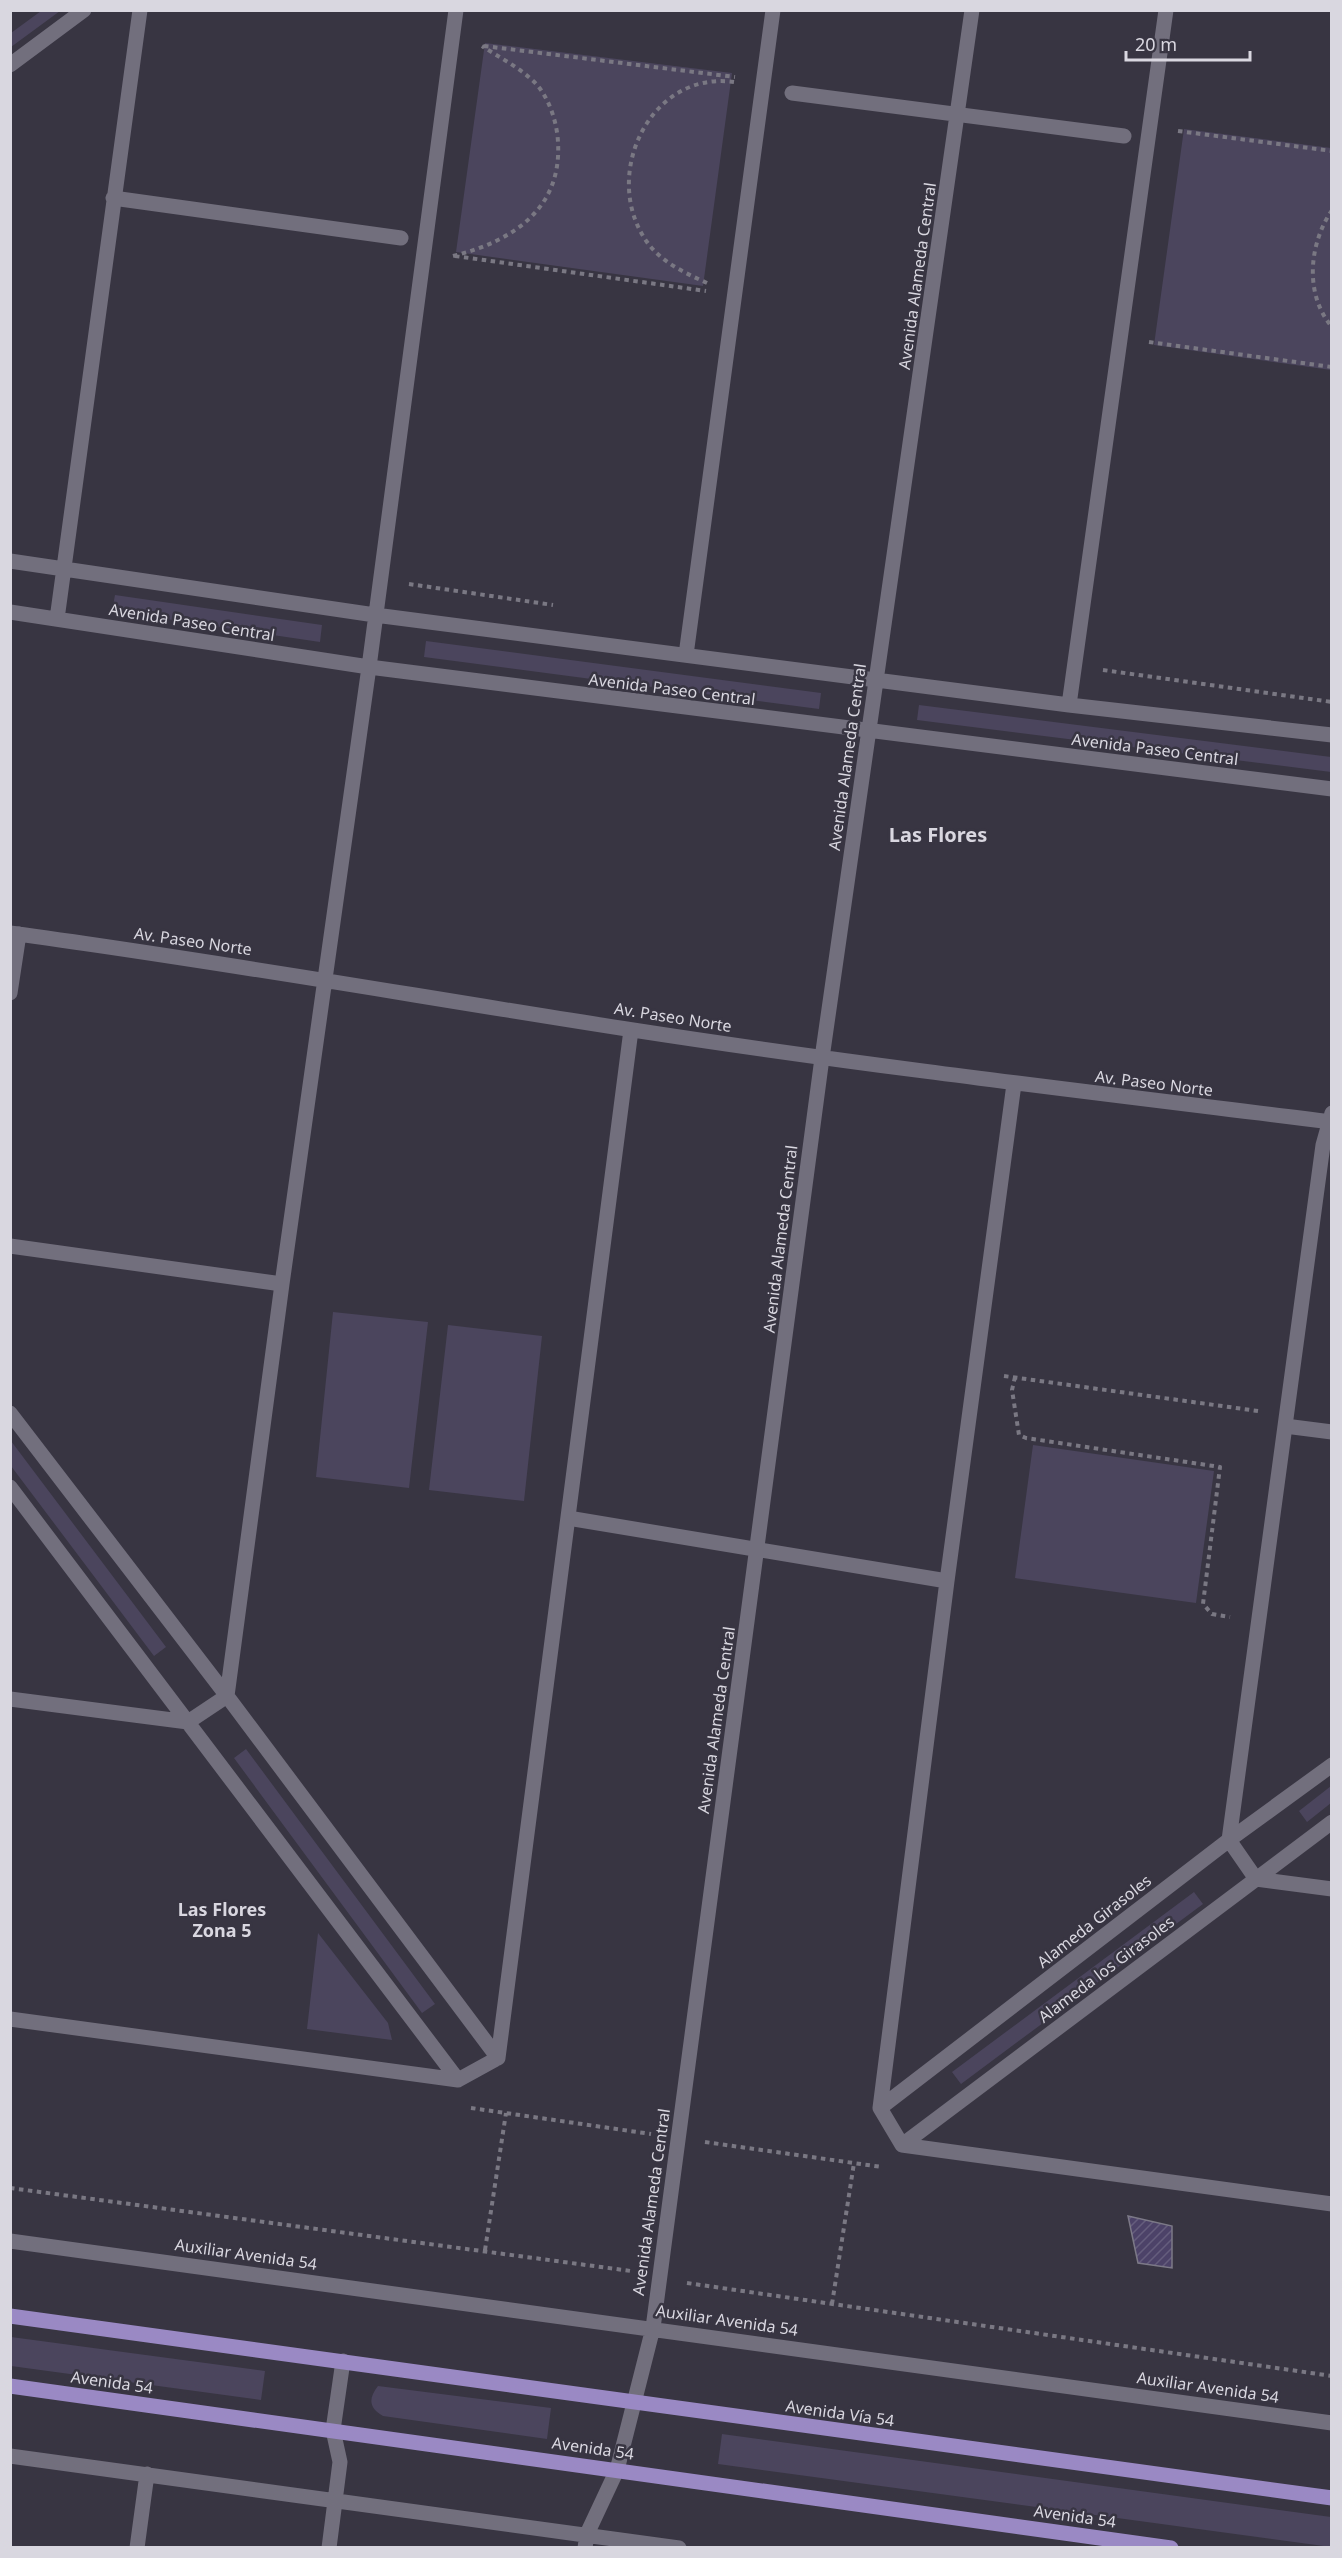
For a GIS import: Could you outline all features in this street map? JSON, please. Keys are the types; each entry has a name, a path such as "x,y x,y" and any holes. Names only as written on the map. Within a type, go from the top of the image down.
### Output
{"main road":[{"path":"10,2316 343,2361"},
{"name":"Avenida Vía 54","path":"343,2361 1332,2498"},
{"name":"Avenida 54","path":"10,2386 1171,2547"}],"street":[{"path":"10,65 84,10"},
{"path":"57,619 140,10"},
{"path":"10,1699 188,1722 227,1696 282,1284 369,668 456,10"},
{"path":"686,656 773,10"},
{"name":"Avenida Alameda Central","path":"586,2541 616,2470 653,2328 822,1058 972,10"},
{"path":"1069,705 1166,10"},
{"path":"792,93 1124,136"},
{"path":"113,198 401,238"},
{"name":"Avenida Paseo Central","path":"10,561 375,615 686,656 1069,705 1332,735"},
{"name":"Avenida Paseo Central","path":"10,612 369,668 1332,789"},
{"path":"10,993 15,933"},
{"name":"Av. Paseo Norte","path":"15,933 325,979 631,1030 822,1058 1014,1084 1331,1119"},
{"path":"498,2058 631,1030"},
{"path":"1014,1084 947,1581 880,2108 902,2145 1332,2204"},
{"path":"1331,1119 1323,1145 1229,1840 1256,1879 1332,1889"},
{"path":"10,1245 282,1284"},
{"path":"10,1413 227,1696 498,2058"},
{"path":"1285,1426 1332,1432"},
{"path":"10,1487 458,2080"},
{"path":"568,1518 947,1581"},
{"name":"Alameda Girasoles","path":"880,2108 1229,1840 1332,1765"},
{"name":"Alameda los Girasoles","path":"902,2145 1332,1822"},
{"path":"10,2019 458,2080 498,2058"},
{"name":"Auxiliar Avenida 54","path":"10,2241 1332,2423"},
{"path":"329,2547 340,2462 333,2430 343,2361"},
{"path":"10,2456 335,2499 586,2541 679,2547"},
{"path":"137,2547 147,2474"}],"path":[{"path":"480,58 483,34"},
{"path":"482,46 736,80 701,84 678,94 656,112 636,142 628,178 627,190 632,211 647,241 665,260 708,284"},
{"path":"453,256 489,244 517,229 543,206 555,179 558,138 556,124 546,98 537,86 520,72 482,46"},
{"path":"1177,137 1178,130 1332,151"},
{"path":"1332,210 1320,230 1313,262 1312,280 1321,309 1332,327"},
{"path":"451,268 454,246"},
{"path":"453,256 707,291"},
{"path":"706,303 710,272"},
{"path":"1147,354 1150,330"},
{"path":"1149,342 1332,367"},
{"path":"410,572 408,584 559,606"},
{"path":"1105,660 1103,671 1332,702"},
{"path":"1001,1376 1264,1412"},
{"path":"1015,1377 1012,1390 1019,1435 1026,1438 1220,1467 1203,1604 1212,1614 1236,1618"},
{"path":"485,2250 506,2113"},
{"path":"651,2145 653,2134"},
{"path":"832,2304 854,2163"},
{"path":"10,2188 633,2271 635,2260"},
{"path":"687,2283 1332,2376"}],"shaded area":[{"path":"41,11 60,11 11,47 11,33"},
{"path":"485,43 732,73 703,286 456,252"},
{"path":"1184,129 1331,148 1331,370 1154,345"},
{"path":"115,595 322,625 320,642 112,611"},
{"path":"426,641 821,693 819,709 424,657"},
{"path":"919,705 1331,757 1331,772 917,720"},
{"path":"333,1312 428,1322 409,1488 316,1477"},
{"path":"448,1325 542,1336 524,1501 429,1490"},
{"path":"11,1441 166,1647 154,1656 11,1466"},
{"path":"1033,1445 1214,1471 1196,1603 1015,1578"},
{"path":"246,1749 435,2004 422,2013 234,1758"},
{"path":"1331,1786 1331,1803 1307,1822 1299,1811"},
{"path":"1194,1892 1203,1904 961,2084 952,2072"},
{"path":"318,1933 388,2023 392,2040 307,2029"},
{"path":"11,2337 265,2371 261,2400 11,2366"},
{"path":"378,2386 551,2408 547,2439 383,2416 375,2410 371,2399"},
{"path":"722,2434 1331,2517 1331,2547 718,2464"}],"building":[{"path":"1128,2216 1172,2226 1172,2268 1138,2263"}],"district":[{"name":"Las Flores","path":"938,834"},
{"name":"Las Flores Zona 5","path":"222,1919"}]}
